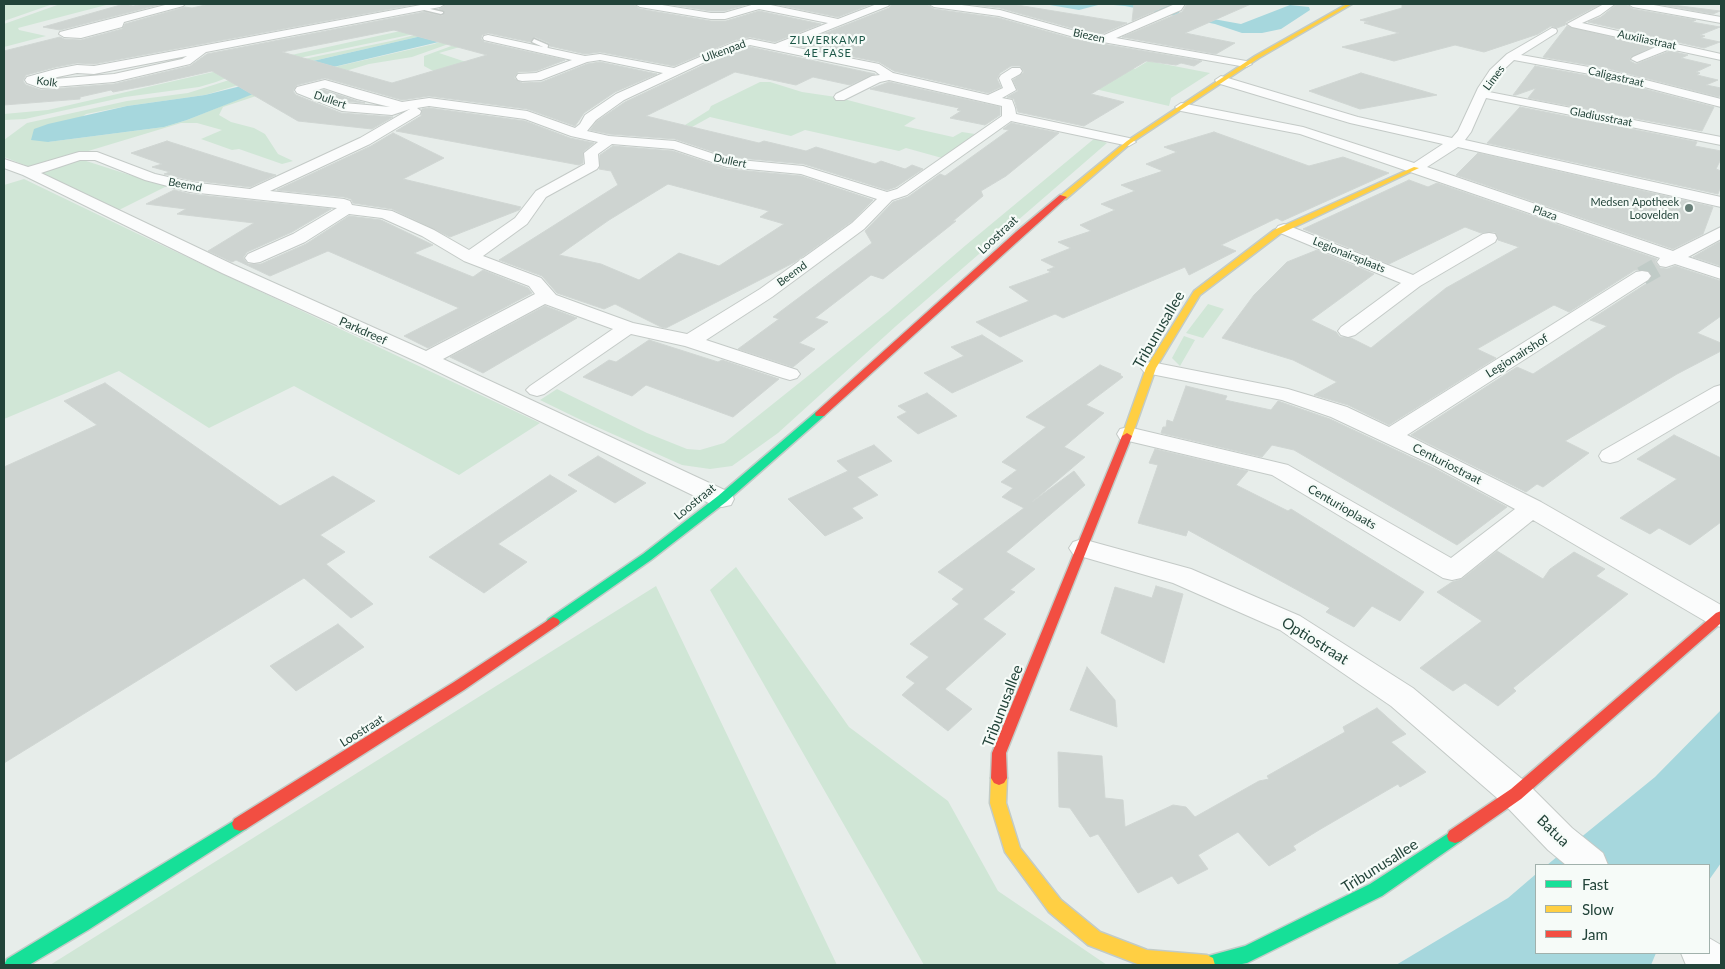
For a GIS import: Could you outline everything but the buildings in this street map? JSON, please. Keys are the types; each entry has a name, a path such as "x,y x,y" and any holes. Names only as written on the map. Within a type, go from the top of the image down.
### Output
{"street":[{"path":"120,19 180,4"},
{"path":"640,4 711,16 726,16 749,9 807,22 823,19 837,22"},
{"path":"686,4 696,6 692,13"},
{"path":"779,46 885,4"},
{"name":"Biezen","path":"934,4 1000,12 1074,34 1246,64"},
{"name":"Loostraat","path":"13,965 99,914 459,686 647,557 722,499 799,433 1019,234 1129,142 1246,64 1350,4"},
{"name":"Auxiliastraat","path":"1610,4 1572,24 1721,57"},
{"path":"1632,4 1721,20"},
{"path":"373,5 394,14"},
{"path":"1104,39 1179,6"},
{"name":"Kolk","path":"202,50 186,62 114,78 58,84 41,84 31,80 36,77 77,69 94,70 422,8 441,8"},
{"path":"1069,23 1116,34"},
{"name":"Limes","path":"1456,142 1464,132 1494,74 1511,56 1552,31"},
{"path":"488,38 585,59"},
{"name":"Ulkenpad","path":"576,133 586,126 590,118 620,97 673,71 739,44 750,42 779,46 879,68 889,76 1007,103 1009,117"},
{"name":"Caligastraat","path":"1637,59 1670,45"},
{"name":"Caligastraat","path":"1511,56 1606,74 1721,103"},
{"path":"522,77 537,77 585,59 600,57 673,71"},
{"path":"989,98 1010,90 1005,78 1016,71"},
{"path":"840,97 876,79 889,76"},
{"path":"1221,80 1355,120 1721,202"},
{"name":"Dullert","path":"402,106 361,96 325,84 301,90 342,107 392,111 402,106 429,102 527,115 576,133 609,140 675,145 726,163 803,170 887,197"},
{"name":"Gladiusstraat","path":"1482,94 1721,141"},
{"path":"252,194 365,141 429,102"},
{"name":"Plaza","path":"1180,107 1304,132 1416,168 1721,274"},
{"path":"887,197 902,192 1009,117 1129,142"},
{"path":"470,257 521,221 541,194 592,166 591,153 609,140"},
{"path":"1416,168 1456,142"},
{"name":"Beemd","path":"28,172 79,156 97,156 150,177 190,187 344,204 346,209 386,214 428,233 470,257 535,282 549,299 628,328 690,341 790,374"},
{"name":"Parkdreef","path":"4,163 28,172 228,269 722,499"},
{"name":"Tribunusallee","path":"1416,168 1277,232 1197,293 1151,368 1128,434 999,753 998,803 1013,852 1055,906 1094,939 1147,959 1203,965 1247,954 1376,890 1516,794 1721,616"},
{"name":"Beemd","path":"690,341 766,293 858,226 887,197"},
{"path":"254,258 299,238 346,209"},
{"name":"Legionairsplaats","path":"1284,229 1414,282"},
{"path":"1673,258 1721,232"},
{"path":"1348,331 1414,282 1489,238"},
{"name":"Legionairshof","path":"1391,436 1673,258"},
{"path":"427,360 547,295"},
{"path":"537,390 628,328"},
{"name":"Centuriostraat","path":"1151,368 1239,384 1288,396 1339,412 1391,436 1532,508 1721,616"},
{"path":"1610,456 1715,401"},
{"name":"Centurioplaats","path":"1128,434 1280,470 1452,571 1532,508"},
{"name":"Optiostraat","path":"1082,548 1182,576 1290,624 1402,697 1516,794"},
{"name":"Batua","path":"1516,794 1560,839 1590,864"}],"lane":[{"path":"534,41 546,46 545,50"}],"green space":[{"path":"4,4 53,4 4,21"},
{"path":"60,4 110,4 18,28 19,30 46,36 4,47 4,24"},
{"path":"446,21 409,35 294,59 264,61"},
{"path":"450,26 457,26 469,31 471,36 412,57 369,64 312,81 291,78 434,44 458,35 455,32 439,32 300,64 270,75 252,73 270,66 391,41"},
{"path":"476,37 484,40 439,53 478,66 486,65 525,75 437,73 424,66 424,56"},
{"path":"1047,53 1135,69 1148,61 1210,73 1171,98 1169,106 1082,86 1023,66 968,57"},
{"path":"252,63 260,65 199,87 125,97 25,119 4,120 4,114 48,110"},
{"path":"245,75 262,78 205,95 86,114 48,142 164,127 187,120 284,81 259,95 223,107 219,115 231,122 254,128 265,134 278,154 293,161 282,164 239,149 232,150 201,139 222,130 197,123 181,123 32,168 4,157 4,140 27,123 127,101 188,93"},
{"path":"760,82 770,82 802,92 836,97 916,118 904,126 953,137 962,132 975,134 942,158 906,148 899,151 805,130 791,136 710,117 692,127 685,125 709,110 711,106"},
{"path":"1095,138 1107,143 896,326 778,433 732,466 710,469 682,465 540,400 557,389 647,433 687,449 700,450 724,443 888,312"},
{"path":"74,160 83,160 169,185 117,211 41,173"},
{"path":"24,179 540,423 459,475 294,386 209,428 119,371 4,419 4,185"},
{"path":"1208,304 1224,309 1203,338 1186,333"},
{"path":"1184,336 1195,340 1180,366 1172,358"},
{"path":"736,567 849,727 948,801 998,891 1107,965 924,965 710,590"},
{"path":"656,586 837,965 50,965"}],"water":[{"path":"1044,4 1102,4 1079,10"},
{"path":"1102,4 1168,4 1180,13 1241,24 1290,5 1309,7 1310,10 1281,29 1262,33 1242,33 1215,24 1125,6"},
{"path":"439,32 447,40 304,74 187,120 164,127 48,142 31,140 34,129 48,124 127,106 205,95 237,87 300,64"},
{"path":"1721,710 1721,863 1710,879 1710,864 1548,864 1655,777"},
{"path":"1535,875 1535,954 1656,954 1651,965 1396,965 1508,898"}],"tunnel":[{"path":"1642,276 1656,268"}],"traffic: fast":[{"path":"553,622 647,557 722,499 820,414"},
{"path":"13,965 82,924 240,824"},
{"path":"1207,964 1247,954 1376,890 1455,836"}],"traffic: slow":[{"path":"1063,197 1129,142 1257,57 1350,4"},
{"path":"1127,436 1151,368 1197,293 1277,232 1416,168"},
{"path":"999,778 998,803 1013,852 1055,906 1094,939 1147,959 1207,964"}],"traffic: jam":[{"path":"820,414 1019,234 1063,197"},
{"path":"999,778 999,753 1127,436"},
{"path":"1455,836 1516,794 1721,616"},
{"path":"240,824 459,686 553,622"}],"place":[{"name":"Medsen Apotheek Loovelden","path":"1689,208"}],"district":[{"name":"ZILVERKAMP 4E FASE","path":"828,46"}]}
